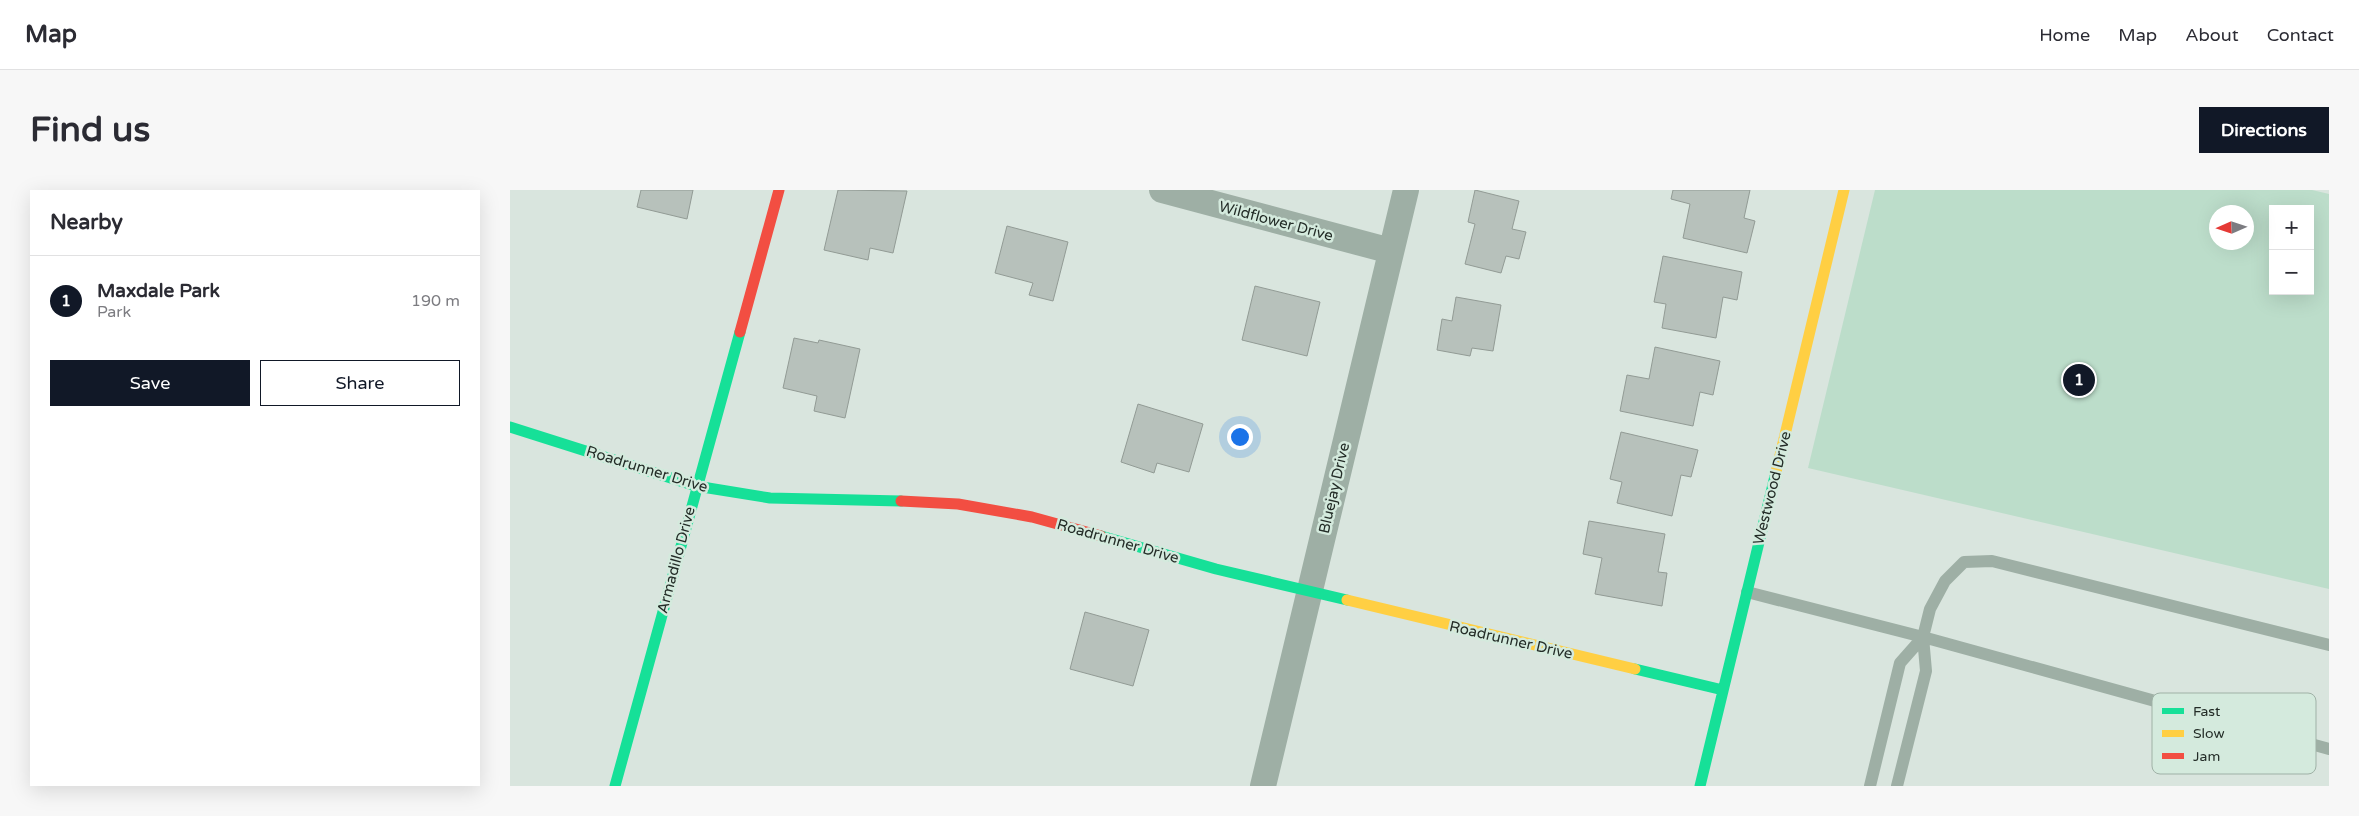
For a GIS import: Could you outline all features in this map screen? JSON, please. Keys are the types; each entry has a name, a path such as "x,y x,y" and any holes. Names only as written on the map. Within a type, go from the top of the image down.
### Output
{"street":[{"name":"Armadillo Drive","path":"615,786 779,190"},
{"name":"Wildflower Drive","path":"1162,190 1391,251"},
{"name":"Bluejay Drive","path":"1263,786 1406,190"},
{"name":"Westwood Drive","path":"1700,786 1844,190"},
{"name":"Roadrunner Drive","path":"510,427 696,486 770,498 889,500 958,504 1032,517 1216,569 1723,690"}],"lane":[{"path":"1897,786 1926,671 1923,637 1930,608 1945,581 1964,562 1992,561 2329,645"},
{"path":"1747,592 1923,637 2152,700"},
{"path":"1870,786 1900,663 1923,637"},
{"path":"2316,745 2329,749"}],"green space":[{"path":"1875,190 2312,190 2329,194 2329,589 1808,468"}],"building":[{"path":"641,190 693,190 687,219 637,207"},
{"path":"838,190 907,191 893,253 870,248 868,260 824,250"},
{"path":"1475,190 1519,201 1512,229 1526,232 1519,259 1506,256 1501,273 1465,264 1475,224 1468,222"},
{"path":"1673,190 1750,190 1744,218 1755,221 1747,253 1683,238 1690,204 1671,199"},
{"path":"1007,226 1068,242 1053,301 1029,295 1033,283 995,273"},
{"path":"1663,256 1742,272 1737,300 1723,297 1716,338 1662,328 1666,304 1654,302"},
{"path":"1255,286 1320,302 1307,356 1242,340"},
{"path":"1456,297 1501,305 1493,351 1472,348 1470,356 1437,350 1442,319 1452,321"},
{"path":"794,338 818,343 819,340 860,349 845,418 814,411 817,396 783,388"},
{"path":"1655,347 1720,361 1713,395 1700,392 1693,426 1620,411 1627,375 1649,379"},
{"path":"1138,404 1203,424 1189,472 1157,463 1154,473 1121,462"},
{"path":"1621,432 1698,450 1691,477 1681,475 1672,516 1617,503 1622,482 1610,479"},
{"path":"1589,521 1665,534 1658,572 1667,573 1662,606 1595,594 1602,558 1583,554"},
{"path":"1085,612 1149,630 1133,686 1070,669"}],"traffic: fast":[{"path":"615,786 740,332"},
{"path":"510,427 696,486 770,498 901,501"},
{"path":"1700,786 1776,472"},
{"path":"1101,536 1216,569 1347,600"},
{"path":"1635,669 1723,690"}],"traffic: slow":[{"path":"1776,472 1844,190"},
{"path":"1347,600 1635,669"}],"traffic: jam":[{"path":"740,332 779,190"},
{"path":"901,501 958,504 1032,517 1101,536"}],"place":[{"name":"Maxdale Park","path":"2079,380"}]}
